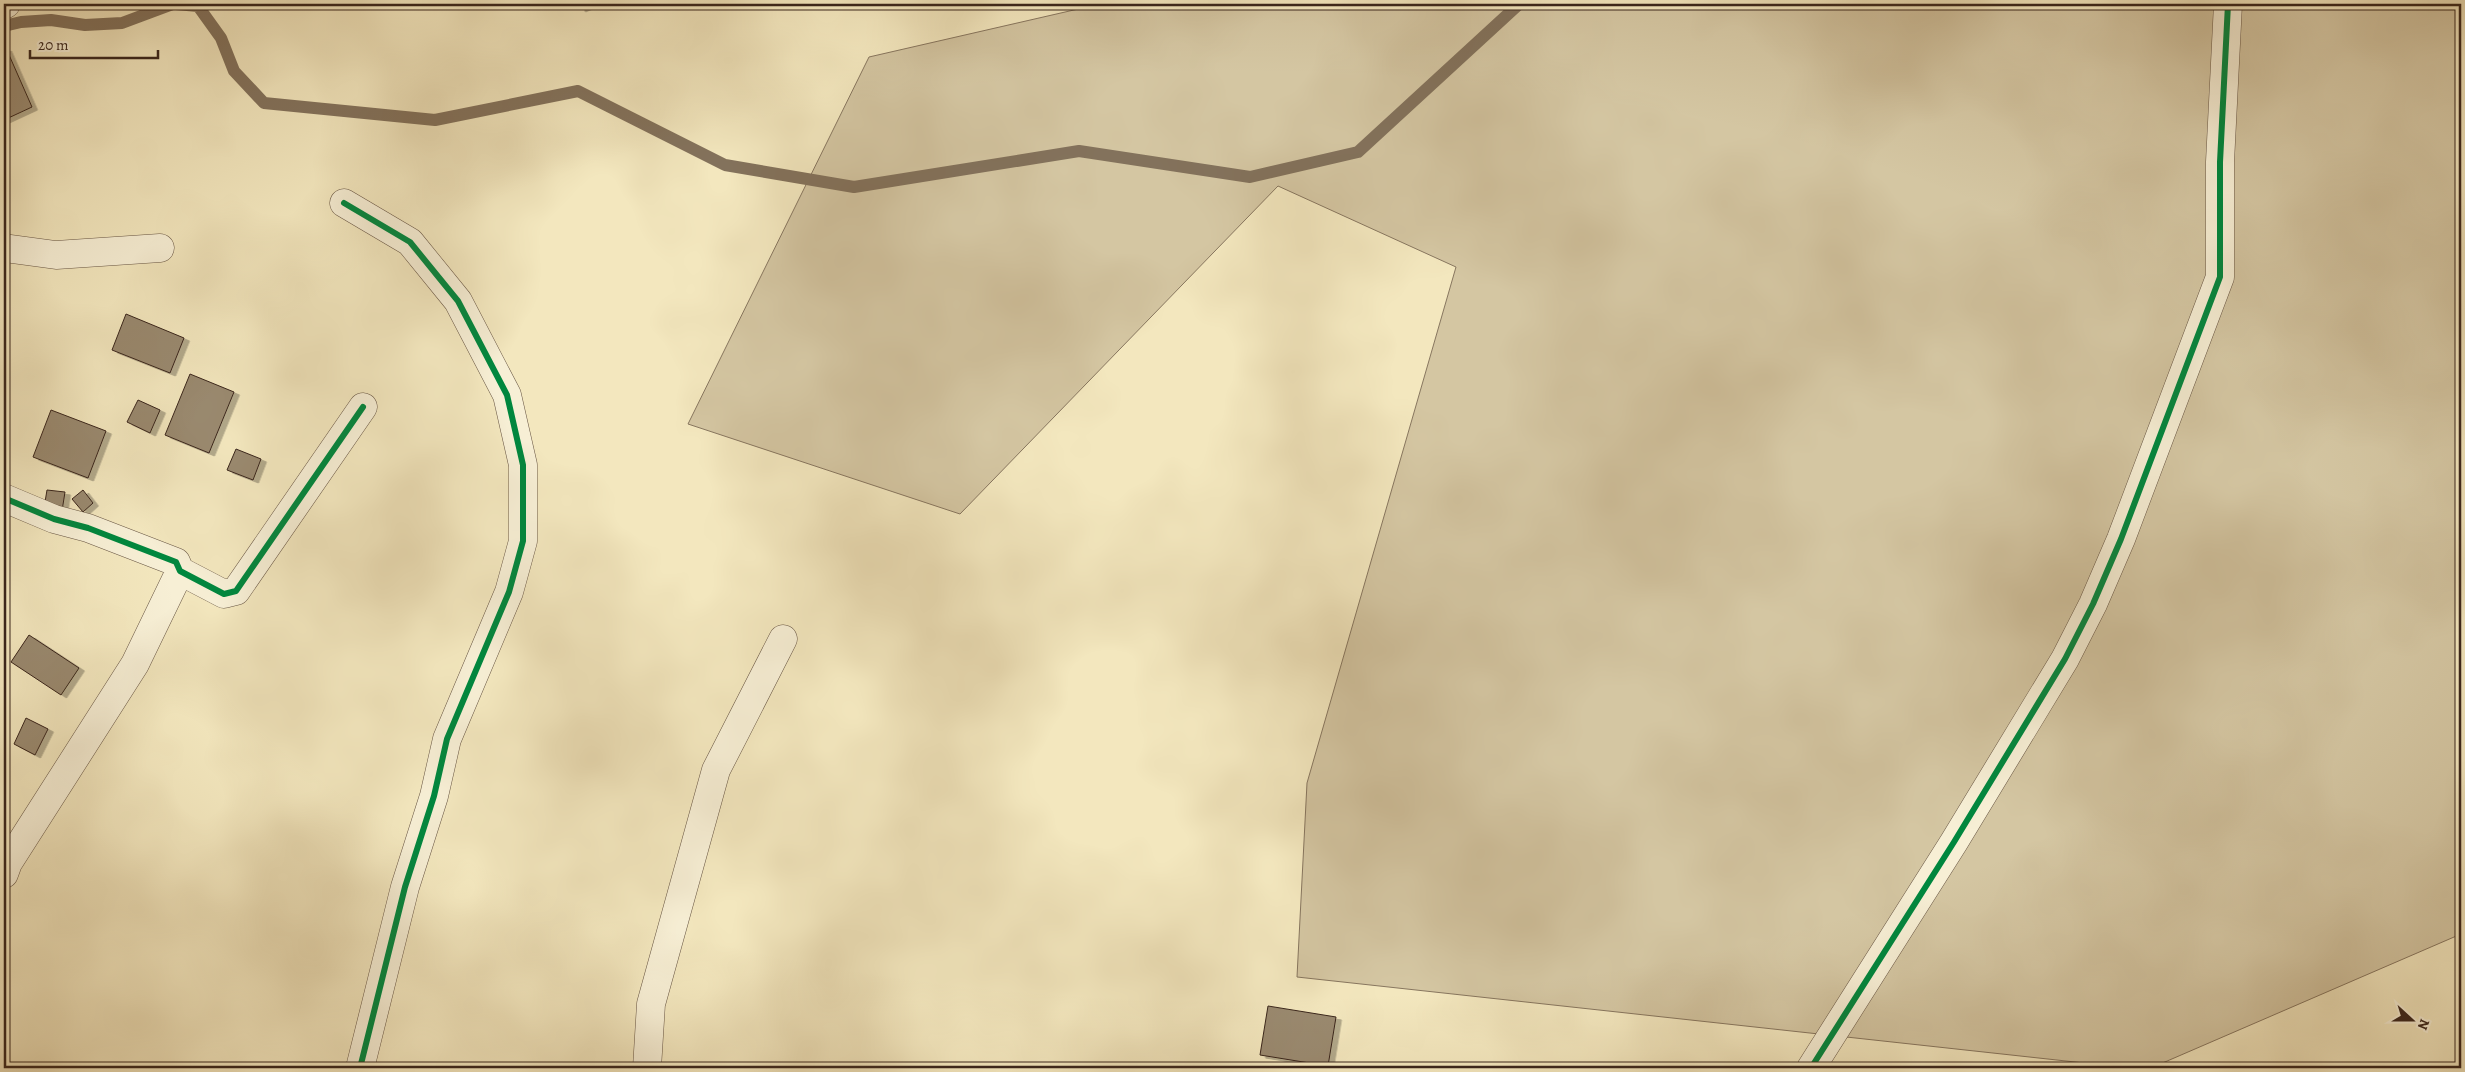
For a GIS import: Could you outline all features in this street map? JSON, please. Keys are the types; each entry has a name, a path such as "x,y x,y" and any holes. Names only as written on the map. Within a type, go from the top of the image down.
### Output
{"street":[{"path":"1810,1068 1954,842 2065,659 2093,604 2121,539 2220,277 2220,162 2228,4"},
{"path":"344,203 410,242 458,301 506,395 523,465 523,541 509,592 447,739 434,796 405,887 388,950 360,1068"},
{"path":"4,248 56,255 160,248"},
{"path":"4,498 54,519 88,528 176,562 180,571 224,594 236,591 363,407"},
{"path":"4,874 8,863 85,739 135,664 180,571"},
{"path":"648,1068 651,1004 716,770 783,639"}],"shaded area":[{"path":"1100,4 2461,4 2461,934 2151,1068 2130,1068 1297,977 1307,783 1456,267 1278,186 960,514 688,424 869,57"}],"building":[{"path":"578,4 592,4 580,9"},
{"path":"6,48 32,107 4,120 4,49"},
{"path":"126,314 184,338 170,373 112,350"},
{"path":"190,374 234,392 209,453 165,435"},
{"path":"138,400 160,410 150,433 127,422"},
{"path":"51,410 106,431 88,478 33,457"},
{"path":"236,449 261,459 253,480 227,470"},
{"path":"47,490 65,492 62,511 44,508"},
{"path":"83,490 93,503 83,512 72,499"},
{"path":"29,635 79,668 61,695 11,662"},
{"path":"26,718 48,729 35,755 14,744"},
{"path":"1268,1006 1336,1017 1328,1066 1260,1055"}],"waterway":[{"path":"4,26 21,22 51,20 85,25 122,23 173,4"},
{"path":"176,4 198,6 221,38 234,71 264,103 435,120 578,91 725,165 854,187 1079,151 1250,177 1358,152 1519,4"}],"cycle path":[{"path":"1811,1068 1954,842 2065,659 2093,604 2121,539 2220,277 2220,162 2228,4"},
{"path":"344,203 410,242 458,301 507,395 523,465 523,541 509,592 447,739 434,796 405,887 360,1068"},
{"path":"4,498 54,519 88,528 176,562 180,571 224,594 236,591 363,407"}]}
